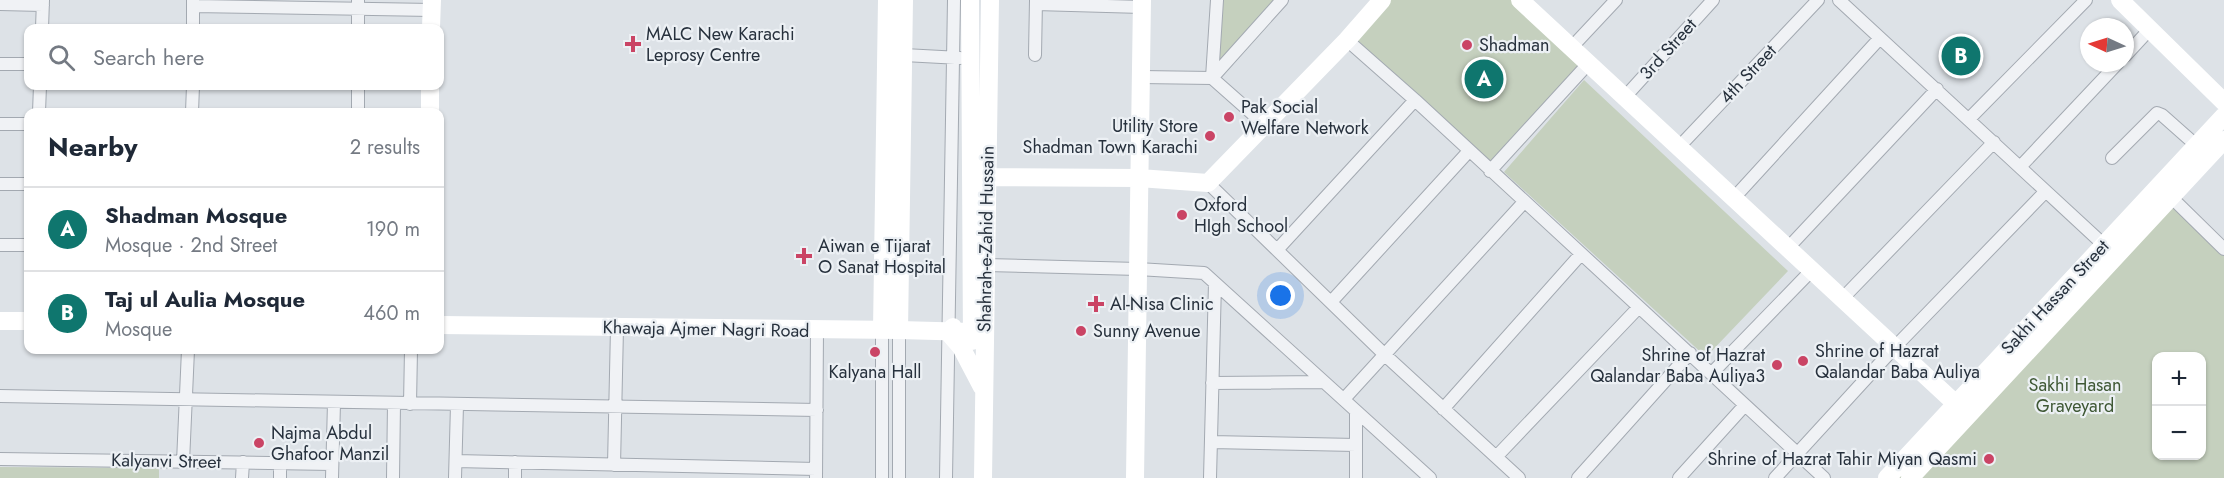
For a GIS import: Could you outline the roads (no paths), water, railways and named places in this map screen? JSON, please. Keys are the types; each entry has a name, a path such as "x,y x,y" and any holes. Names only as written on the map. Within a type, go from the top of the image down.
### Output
{"street":[{"path":"887,0 890,330 898,478"},
{"path":"882,478 904,55 904,0"},
{"path":"946,478 948,332 962,58 954,0"},
{"name":"Shahrah-e-Zahid Hussain","path":"970,0 962,58 973,332 971,478"},
{"name":"Shahrah-e-Zahid Hussain","path":"983,478 990,0"},
{"path":"1212,78 1217,0"},
{"path":"1212,78 1282,0"},
{"path":"1209,183 1347,40 1382,0"},
{"path":"1520,0 1956,404"},
{"path":"1571,48 1616,0"},
{"name":"3rd Street","path":"1624,98 1713,0"},
{"name":"4th Street","path":"1678,148 1818,0"},
{"path":"1839,0 2104,245"},
{"path":"1969,119 2086,0"},
{"path":"2120,0 2224,102"},
{"path":"1035,55 1036,2 1142,3 1135,478"},
{"path":"0,4 43,3 42,24"},
{"path":"193,24 193,3 432,5 431,24"},
{"path":"358,4 358,24"},
{"path":"2134,46 2150,29"},
{"path":"1733,199 1880,38"},
{"path":"1347,40 1824,478"},
{"path":"904,55 962,58"},
{"path":"0,64 24,64"},
{"path":"1490,171 1588,64"},
{"path":"2020,167 2110,72"},
{"path":"1141,77 1212,78 1264,124"},
{"path":"1787,249 1937,89"},
{"path":"39,108 40,90"},
{"path":"192,108 193,90"},
{"path":"358,90 358,108"},
{"path":"430,90 430,108"},
{"path":"1277,250 1415,100"},
{"path":"2112,158 2157,113 2197,146"},
{"name":"Sakhi Hassan Street","path":"1887,478 2224,116"},
{"path":"0,124 24,124"},
{"name":"Sakhi Hassan Street","path":"1910,478 2224,140"},
{"path":"1842,299 1994,142"},
{"path":"1331,302 1469,151"},
{"path":"987,177 1139,178 1209,183 1385,355 1519,478"},
{"path":"0,184 24,184"},
{"path":"1775,478 1894,348 2045,192"},
{"path":"2171,197 2224,249"},
{"path":"1344,399 1524,202"},
{"path":"0,245 24,245"},
{"path":"948,332 961,317 972,293 985,245"},
{"path":"1443,409 1581,254"},
{"path":"986,265 1204,273 1430,478"},
{"path":"1712,373 1811,271"},
{"path":"1210,478 1215,283"},
{"path":"1496,457 1639,307"},
{"path":"0,321 24,321"},
{"name":"Khawaja Ajmer Nagri Road","path":"444,325 973,332"},
{"path":"614,465 617,328"},
{"path":"456,461 635,465 696,472 816,474 817,330"},
{"path":"948,332 984,389"},
{"path":"1578,478 1690,353"},
{"path":"183,462 188,354"},
{"path":"410,404 411,354"},
{"path":"1212,383 1324,382"},
{"path":"0,396 817,410"},
{"path":"332,478 334,403"},
{"path":"393,478 394,404"},
{"path":"455,478 457,405"},
{"path":"1679,478 1745,405"},
{"path":"1356,411 1356,478"},
{"path":"1211,442 1356,445"},
{"name":"Kalyanvi Street","path":"0,459 332,464"},
{"path":"242,478 243,462"},
{"path":"515,462 515,478"},
{"path":"280,463 280,478"},
{"path":"576,464 576,478"},
{"path":"635,465 635,478"}],"place":[{"name":"MALC New Karachi Leprosy Centre","path":"633,44"},
{"name":"Shadman","path":"1467,45"},
{"name":"Taj ul Aulia Mosque","path":"1961,56"},
{"name":"Shadman Mosque","path":"1484,79"},
{"name":"Pak Social Welfare Network","path":"1229,117"},
{"name":"Utility Store Shadman Town Karachi","path":"1210,136"},
{"name":"Oxford HIgh School","path":"1182,215"},
{"name":"Aiwan e Tijarat O Sanat Hospital","path":"804,256"},
{"name":"Al-Nisa Clinic","path":"1096,304"},
{"name":"Sunny Avenue","path":"1081,331"},
{"name":"Kalyana Hall","path":"875,352"},
{"name":"Shrine of Hazrat Qalandar Baba Auliya","path":"1803,361"},
{"name":"Shrine of Hazrat Qalandar Baba Auliya3","path":"1777,365"},
{"name":"Najma Abdul Ghafoor Manzil","path":"259,443"},
{"name":"Shrine of Hazrat Tahir Miyan Qasmi","path":"1989,459"}],"park label":[{"name":"Sakhi Hasan Graveyard","path":"2075,395"}]}
